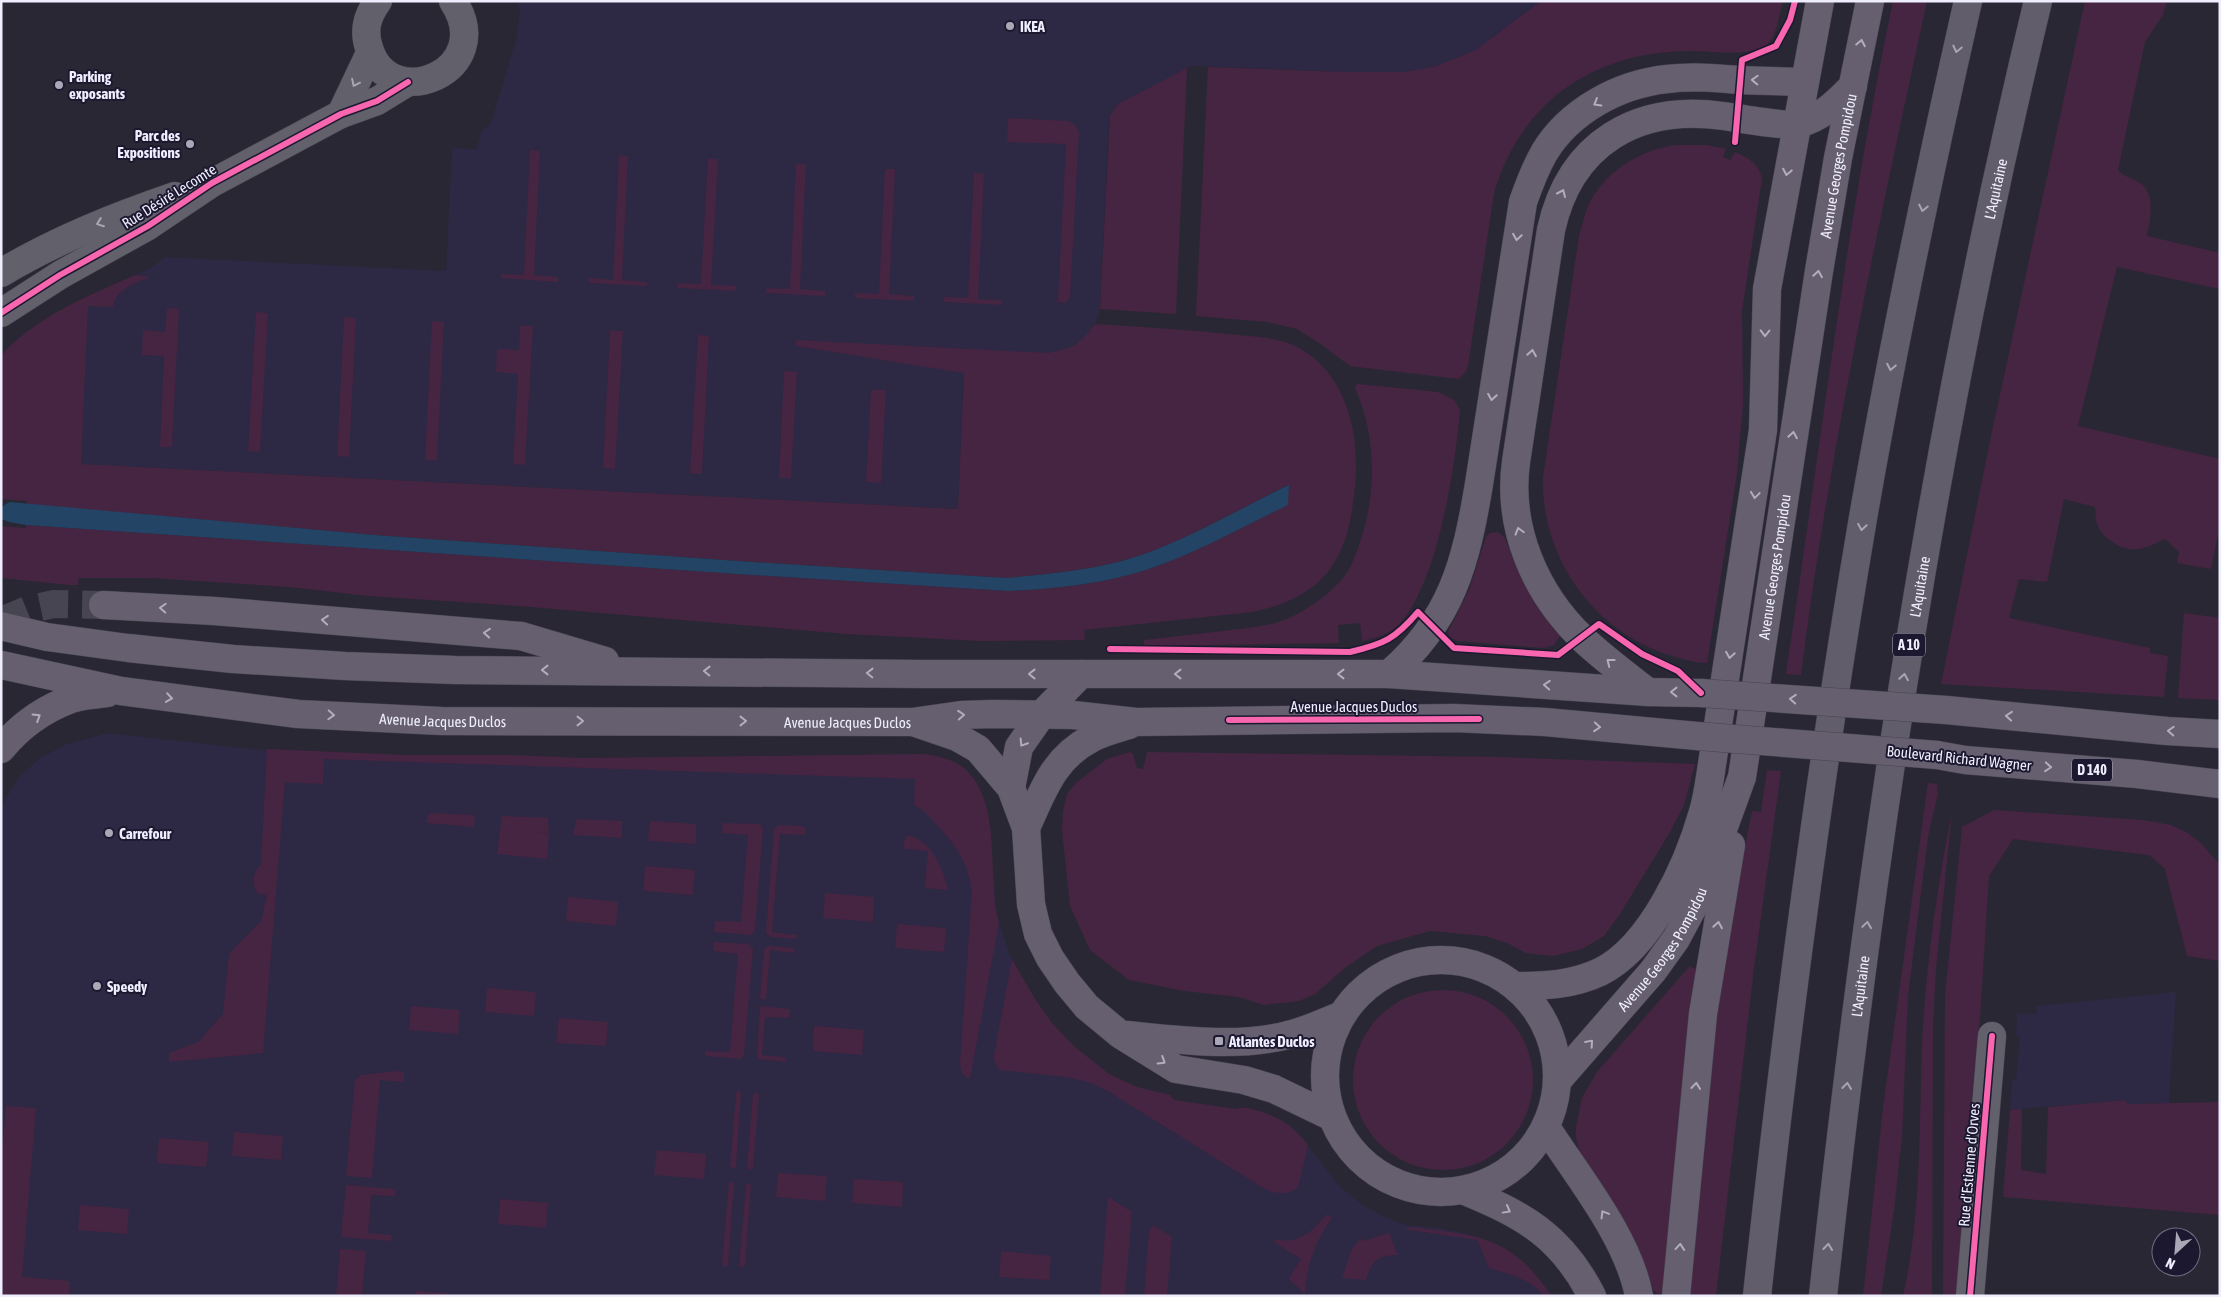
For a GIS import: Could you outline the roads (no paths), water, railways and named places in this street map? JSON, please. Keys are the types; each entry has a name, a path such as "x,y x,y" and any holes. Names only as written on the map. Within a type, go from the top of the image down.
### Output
{"highway":[{"path":"1758,1296 1788,1023 1846,620 1868,489 1912,262 1968,1"},
{"name":"L'Aquitaine","path":"1823,1296 1853,1031 1870,904 1888,775 1928,528 1977,274 2038,1"}],"main road":[{"name":"Avenue Georges Pompidou","path":"1515,986 1567,984 1601,972 1629,951 1652,922 1673,887 1691,849 1703,811 1712,771 1755,494 1765,402 1764,331 1767,289 1820,1"},
{"name":"Avenue Georges Pompidou","path":"1558,1080 1653,971 1676,939 1698,898 1742,777 1819,271 1870,1"},
{"path":"1390,674 1410,657 1433,627 1451,594 1464,558 1479,484 1523,202 1536,166 1545,151 1568,124 1587,109 1622,90 1646,82 1690,78 1804,82"},
{"path":"1648,692 1582,638 1552,602 1533,570 1518,528 1515,512 1514,477 1554,213 1564,187 1582,162 1605,140 1642,121 1670,114 1701,113 1796,124 1828,111 1853,86"},
{"path":"103,605 214,611 521,636 636,670"},
{"name":"Avenue Jacques Duclos","path":"1,626 47,637 128,648 233,659 345,666 455,670 1390,674 1946,710 2167,731 2220,734"},
{"name":"Avenue Jacques Duclos","path":"1,665 121,691 298,714 441,721 912,722 961,715 1047,709 1073,715 1136,722 1454,718 1545,722 1697,736"},
{"path":"1011,788 1020,747 1047,709 1081,674"},
{"path":"1,750 13,734 37,716 63,703 72,699 121,691"},
{"path":"912,722 957,738 978,749 1011,788 1026,828 1031,904 1038,934 1066,983 1087,1007 1121,1035 1176,1069 1244,1080 1305,1103 1332,1117"},
{"path":"1026,828 1060,761 1076,747 1093,737 1136,722"},
{"name":"Boulevard Richard Wagner","path":"1697,736 1937,755 1964,760 2138,774 2220,784"},
{"path":"1676,1296 1704,1014 1742,777"},
{"path":"1455,961 1487,969 1515,986 1538,1012 1542,1020 1553,1045 1558,1080 1554,1104 1546,1126 1532,1150 1512,1168 1489,1183 1462,1190 1436,1192 1410,1188 1382,1176 1358,1159 1340,1135 1332,1117 1325,1091 1325,1065 1330,1039 1342,1015 1363,990 1390,971 1422,962 1455,961"},
{"path":"1121,1035 1219,1041 1269,1038 1302,1031 1342,1015"},
{"path":"1546,1126 1614,1231 1626,1257 1639,1296"},
{"path":"1462,1190 1502,1207 1536,1227 1550,1238 1583,1278 1592,1296"}],"street":[{"path":"378,1 366,25 366,40 370,54 380,67 393,76 408,82 423,82 438,77 450,68 459,56 464,42 464,27 460,12 453,1"},
{"path":"340,114 370,54"},
{"name":"Rue Désiré Lecomte","path":"1,313 60,275 148,226 212,183 340,114 377,101 408,82"},
{"name":"Rue Désiré Lecomte","path":"1,273 43,248 85,229 212,183"},
{"name":"Rue d'Estienne d'Orves","path":"1970,1296 1992,1036"}],"water":[{"path":"1289,485 1288,505 1164,564 1129,575 1095,582 1043,589 1008,591 26,525 1,519 2,508 10,502 374,535 1006,578 1094,567 1144,554 1199,530"}],"tunnel":[{"path":"1,621 30,609 54,604 103,605"}],"place":[{"name":"IKEA","path":"1010,26"},
{"name":"Parking exposants","path":"59,85"},
{"name":"Parc des Expositions","path":"190,144"},
{"name":"Carrefour","path":"109,833"},
{"name":"Speedy","path":"97,986"},
{"name":"Atlantes Duclos","path":"1219,1041"}]}
